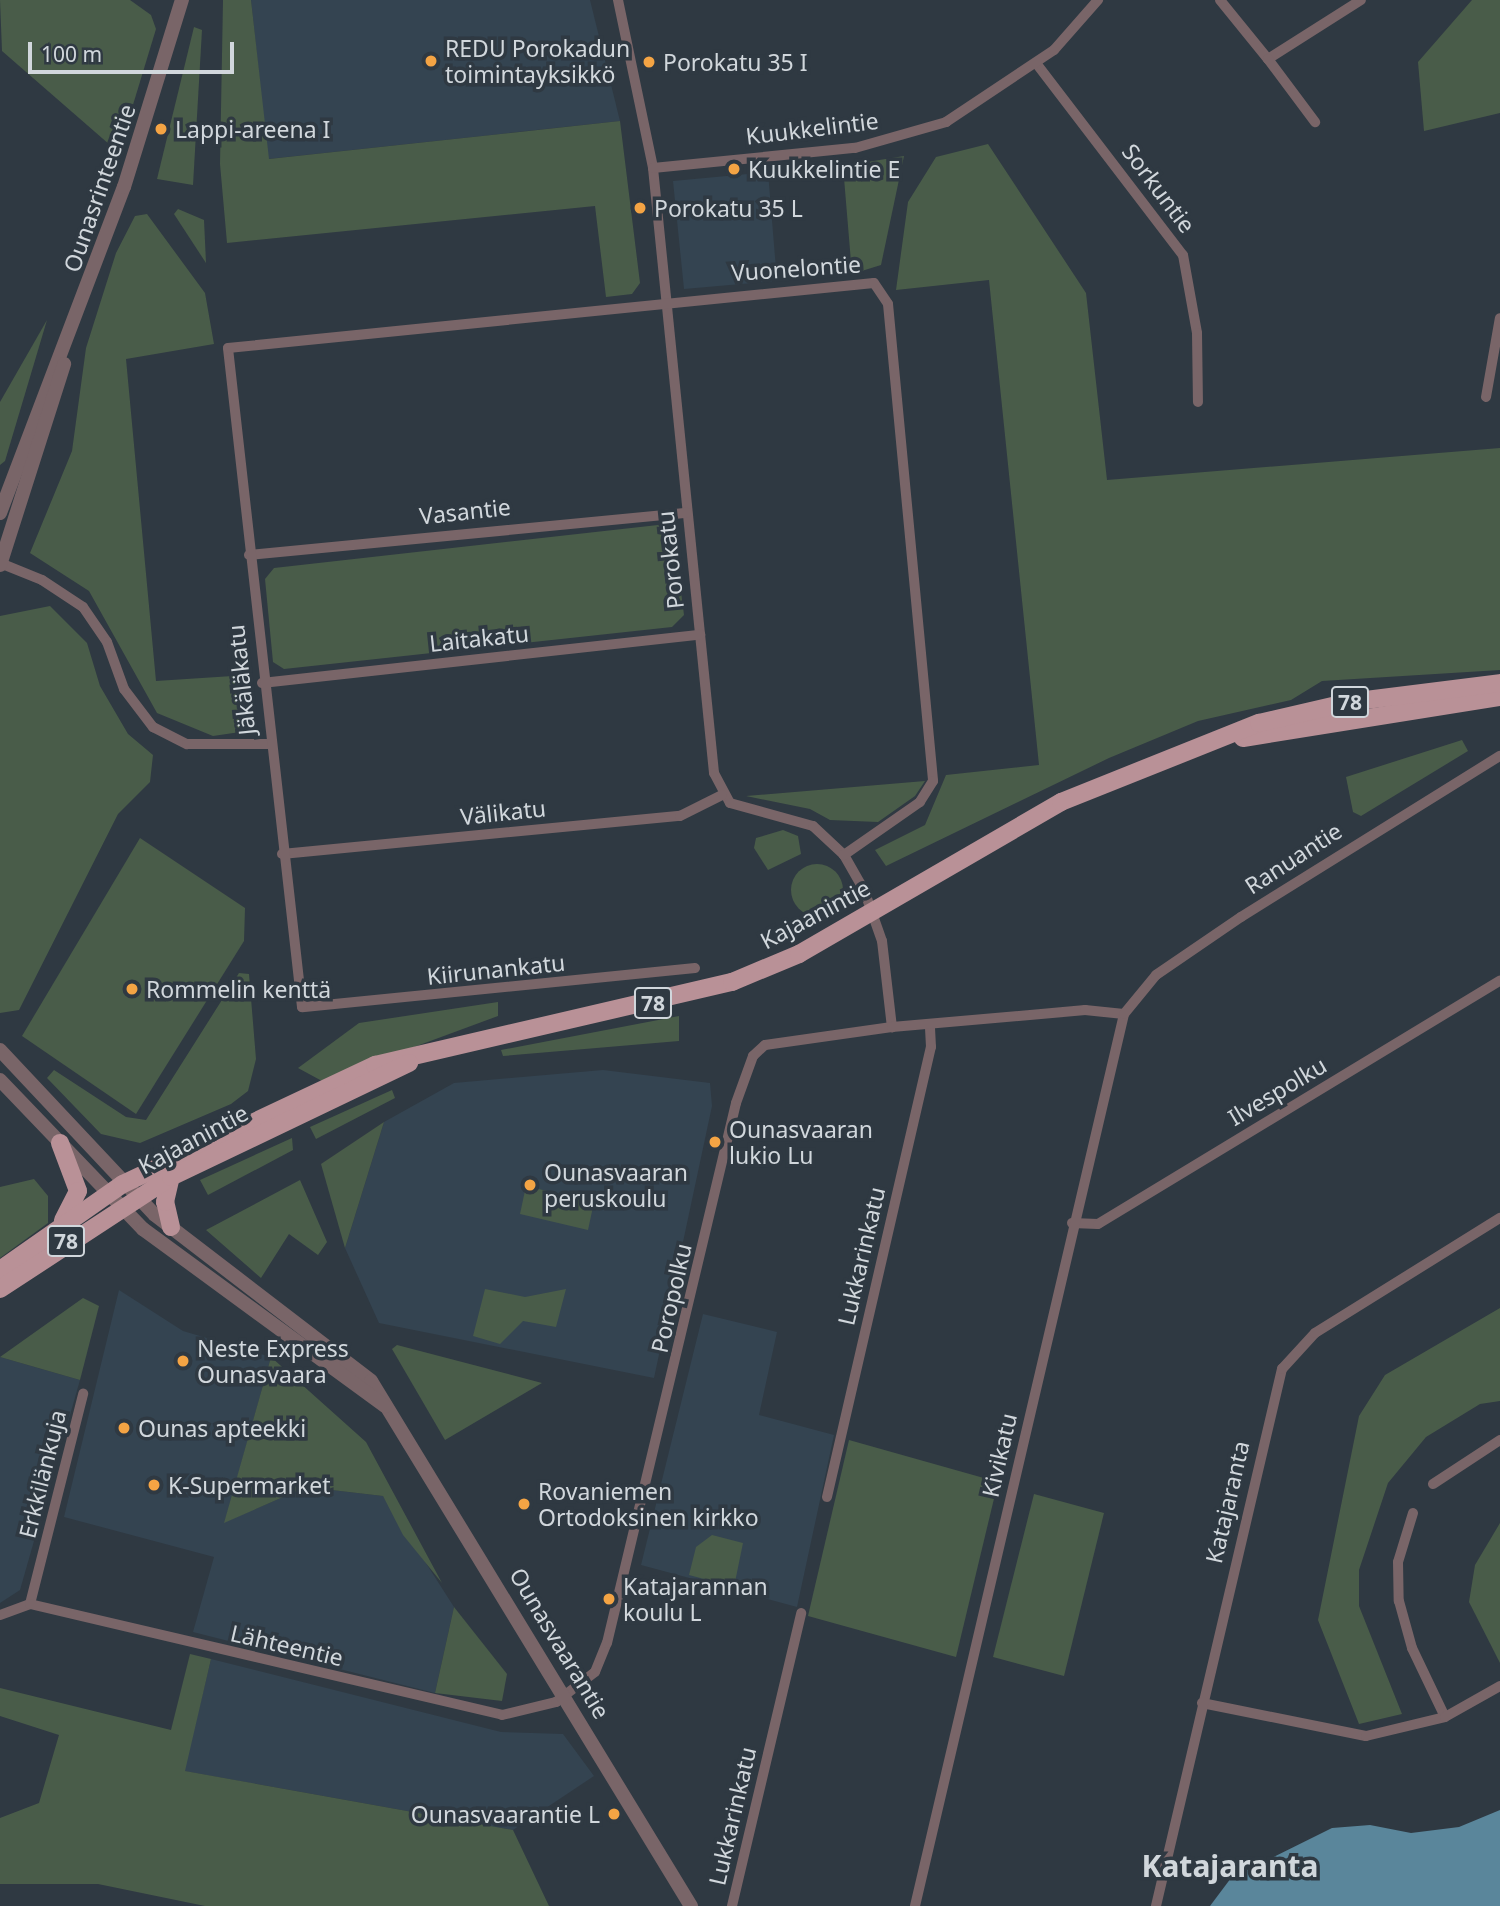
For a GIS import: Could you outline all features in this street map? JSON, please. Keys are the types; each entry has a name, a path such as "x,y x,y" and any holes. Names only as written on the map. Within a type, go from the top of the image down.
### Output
{"main road":[{"name":"Kajaanintie","path":"0,1289 130,1191 316,1090 375,1065 732,982 872,913 1061,802 1205,743 1336,705 1500,682"},
{"name":"Kajaanintie","path":"1205,743 1500,697"},
{"name":"Kajaanintie","path":"130,1191 171,1177 421,1056"},
{"path":"60,1143 78,1191 60,1223"},
{"path":"171,1177 164,1202 171,1227"},
{"name":"Kajaanintie","path":"0,1270 60,1223 114,1201"}],"street":[{"name":"Ounasrinteentie","path":"0,513 67,349 183,0"},
{"name":"Porokatu","path":"618,0 653,168 714,773 722,795"},
{"name":"Kuukkelintie","path":"653,168 891,139 970,110 1036,63 1098,0"},
{"path":"1220,0 1268,58 1315,122"},
{"path":"1268,58 1361,0"},
{"name":"Sorkuntie","path":"1036,63 1183,255 1197,333 1199,402"},
{"name":"Vuonelontie","path":"228,348 666,300 863,281 874,283 887,304 933,781 920,802 844,855"},
{"path":"1486,397 1500,318"},
{"name":"Jäkäläkatu","path":"228,348 262,683 302,1007"},
{"name":"Ounasrinteentie","path":"0,564 59,395 67,349"},
{"name":"Vasantie","path":"249,555 687,513"},
{"path":"0,564 42,580 83,607 107,642 131,700 153,727 187,744 269,744"},
{"name":"Laitakatu","path":"262,683 700,635"},
{"name":"Ranuantie","path":"1124,1014 1156,975 1241,917 1500,756"},
{"path":"722,795 749,814 813,826 844,855 872,913 892,1027"},
{"name":"Välikatu","path":"282,854 680,816 722,795"},
{"name":"Kiirunankatu","path":"302,1007 695,968"},
{"name":"Ilvespolku","path":"1072,1223 1098,1224 1500,981"},
{"name":"Poropolku","path":"564,1696 601,1661 630,1568 744,1073 765,1045 892,1027 1085,1010 1124,1014"},
{"name":"Kivikatu","path":"915,1906 1072,1223 1124,1014"},
{"name":"Lukkarinkatu","path":"827,1497 931,1047 930,1025"},
{"path":"0,1050 130,1191"},
{"path":"0,1080 114,1201"},
{"name":"Ounasvaarantie","path":"130,1191 171,1227 358,1369 385,1406 691,1906"},
{"name":"Ounasvaarantie","path":"114,1201 288,1340 385,1406"},
{"name":"Katajaranta","path":"1156,1906 1282,1369 1315,1333 1500,1218"},
{"name":"Erkkilänkuja","path":"30,1604 83,1394"},
{"path":"1433,1483 1500,1440"},
{"path":"1413,1513 1398,1562 1399,1601 1423,1677 1445,1717"},
{"path":"0,1615 30,1604"},
{"name":"Lähteentie","path":"30,1604 486,1713 531,1712 564,1696"},
{"name":"Lukkarinkatu","path":"732,1906 801,1613"},
{"path":"1202,1703 1348,1736 1445,1717 1500,1686"}],"shaded area":[{"name":"REDU Porokadun toimintayksikkö","path":"251,0 590,0 620,121 268,159"},
{"path":"768,172 777,281 684,289 673,181"},
{"name":"Ounasvaaran peruskoulu","path":"603,1070 710,1083 712,1106 654,1378 379,1323 345,1248 384,1122 454,1083"},
{"path":"119,1290 183,1331 271,1357 225,1522 306,1487 383,1496 454,1607 435,1693 193,1632 214,1557 64,1517"},
{"path":"703,1314 777,1332 759,1415 834,1435 797,1607 641,1565"},
{"path":"0,1357 80,1380 20,1590 0,1603"},
{"path":"211,1659 501,1732 563,1734 594,1776 513,1830 184,1771"}],"green space":[{"path":"0,0 130,0 151,15 156,29 122,141 110,145 2,51"},
{"path":"223,0 251,0 269,159 620,121 640,283 632,294 606,297 595,206 227,243 220,164"},
{"path":"1472,0 1500,0 1500,113 1424,131 1418,62"},
{"path":"194,27 202,30 193,185 157,179"},
{"path":"988,144 1086,293 1107,480 1500,448 1500,670 1322,681 1291,700 1198,721 1109,758 886,866 875,850 925,825 946,775 1039,765 989,280 896,290 908,202 936,157"},
{"path":"904,156 881,265 852,274 843,166"},
{"path":"178,209 204,220 206,263 174,214"},
{"path":"147,214 205,293 214,344 126,359 156,681 248,675 247,731 213,736 157,713 89,591 30,553 72,451 86,348 116,253 135,216"},
{"path":"47,320 5,461 0,465 0,402"},
{"path":"658,525 674,538 684,615 672,627 284,669 273,662 265,579 274,568"},
{"path":"50,606 87,643 100,686 128,734 153,755 150,782 118,814 19,1010 0,1013 0,616"},
{"path":"1462,740 1468,751 1361,816 1353,812 1346,777"},
{"path":"925,781 915,796 878,822 830,820 810,809 746,796"},
{"path":"783,830 798,836 801,854 768,870 754,848 756,838"},
{"name":"Rommelin kenttä","path":"140,838 245,908 244,941 136,1114 22,1036"},
{"path":"817,864 827,866 835,872 841,880 841,900 835,908 827,914 817,916 807,914 799,908 793,900 791,890 793,880 799,872 807,866"},
{"path":"239,973 249,974 256,1059 248,1091 231,1104 140,1143 101,1134 47,1078 54,1070 126,1117 146,1120"},
{"path":"498,1002 498,1016 322,1081 298,1068 359,1023"},
{"path":"679,1016 679,1041 503,1056 501,1050"},
{"path":"392,1090 395,1098 316,1139 310,1127"},
{"path":"384,1122 345,1248 321,1164"},
{"path":"292,1138 293,1150 208,1195 200,1180"},
{"path":"34,1179 48,1196 48,1223 0,1258 0,1187"},
{"path":"300,1180 327,1242 318,1255 289,1234 261,1278 206,1230"},
{"path":"526,1186 594,1202 588,1230 520,1214"},
{"path":"485,1289 525,1297 566,1289 556,1327 523,1321 500,1344 473,1336"},
{"path":"83,1298 99,1306 80,1380 0,1357"},
{"path":"1500,1308 1500,1401 1480,1404 1426,1437 1388,1483 1359,1570 1359,1606 1402,1714 1359,1724 1318,1620 1359,1416 1385,1375"},
{"path":"397,1345 542,1383 445,1440 392,1349"},
{"path":"271,1357 366,1442 442,1583 403,1535 383,1496 306,1487 224,1523"},
{"path":"849,1440 998,1482 956,1657 808,1616"},
{"path":"1034,1494 1104,1513 1064,1676 993,1657"},
{"path":"1500,1523 1500,1663 1469,1602 1475,1565"},
{"path":"712,1535 743,1543 734,1587 689,1575 696,1547"},
{"path":"454,1607 507,1674 502,1701 435,1693"},
{"path":"190,1654 211,1659 185,1771 513,1830 549,1906 205,1906 98,1884 0,1884 0,1818 39,1803 59,1735 0,1716 0,1688 171,1730"}],"water":[{"path":"1500,1810 1500,1906 1210,1906 1231,1878 1332,1828 1370,1825 1411,1833 1459,1827"}],"place":[{"name":"REDU Porokadun toimintayksikkö","path":"431,61"},
{"name":"Porokatu 35 I","path":"649,62"},
{"name":"Lappi-areena I","path":"161,129"},
{"name":"Kuukkelintie E","path":"734,169"},
{"name":"Porokatu 35 L","path":"640,208"},
{"name":"Rommelin kenttä","path":"132,989"},
{"name":"Ounasvaaran lukio Lu","path":"715,1142"},
{"name":"Ounasvaaran peruskoulu","path":"530,1185"},
{"name":"Neste Express Ounasvaara","path":"183,1361"},
{"name":"Ounas apteekki","path":"124,1428"},
{"name":"K-Supermarket","path":"154,1485"},
{"name":"Rovaniemen Ortodoksinen kirkko","path":"524,1504"},
{"name":"Katajarannan koulu L","path":"609,1599"},
{"name":"Ounasvaarantie L","path":"614,1814"}],"district":[{"name":"Katajaranta","path":"1230,1866"}]}
